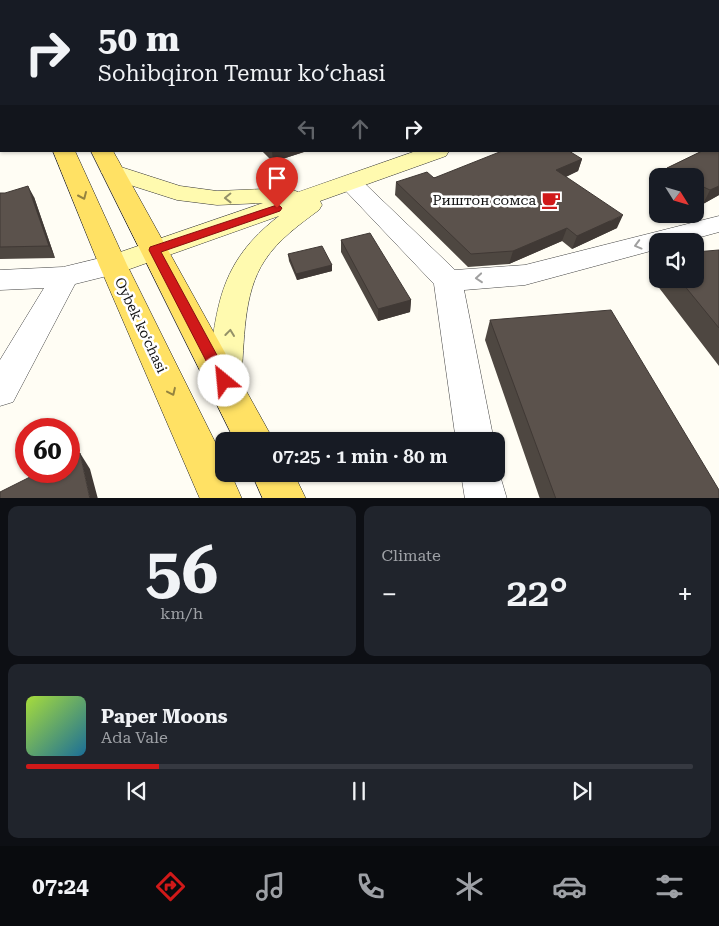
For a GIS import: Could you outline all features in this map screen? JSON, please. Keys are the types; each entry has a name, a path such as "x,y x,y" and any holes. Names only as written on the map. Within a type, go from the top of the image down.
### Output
{"main road":[{"name":"Oybek ko‘chasi","path":"64,152 113,265 221,498"},
{"path":"113,265 340,187 435,152"},
{"path":"108,162 177,193 217,198 268,197 340,187"},
{"path":"108,162 250,432"},
{"path":"224,381 234,295 251,258 285,223 340,187"},
{"path":"276,482 285,498"}],"street":[{"path":"340,187 448,281 473,432"},
{"path":"448,281 525,275 719,224"},
{"path":"0,280 62,277 113,265"},
{"path":"0,391 58,291 62,277"},
{"path":"483,482 486,498"}],"building":[{"path":"499,152 571,152 582,159 556,170 623,215 577,236 567,228 513,251 471,254 396,182 427,172 434,178"},
{"path":"700,152 719,152 719,186 710,190 704,187 704,168 667,168"},
{"path":"28,186 49,246 0,247 0,193"},
{"path":"370,233 411,300 378,309 341,240"},
{"path":"322,246 332,265 296,274 288,254"},
{"path":"719,250 719,328 686,288 704,288 704,251"},
{"path":"611,310 719,490 719,498 556,498 490,320"},
{"path":"80,453 90,498 0,498 0,492 18,483 80,483"}],"place":[{"name":"Риштон сомса","path":"551,200"}],"route":[{"path":"224,381 154,250 277,208"}]}
